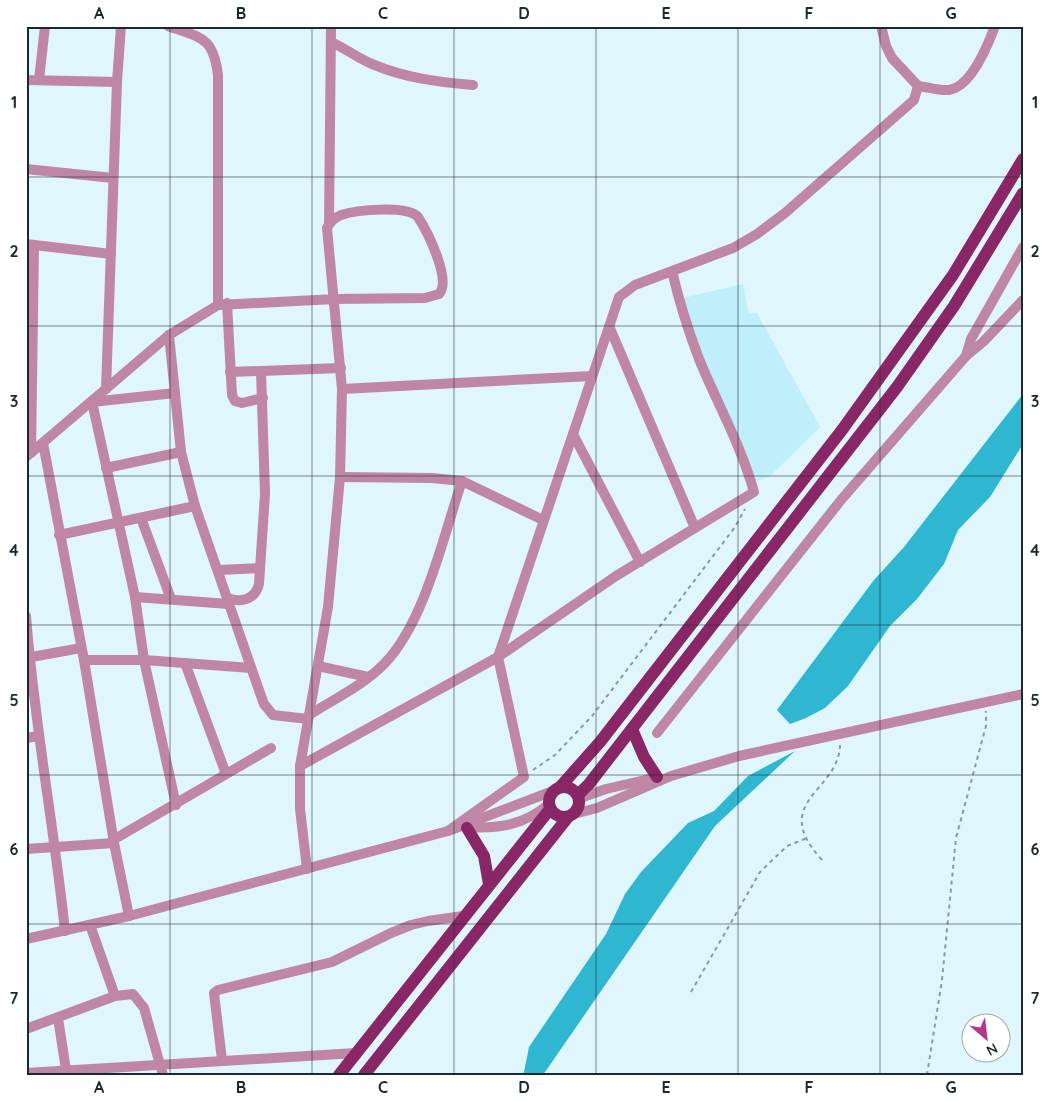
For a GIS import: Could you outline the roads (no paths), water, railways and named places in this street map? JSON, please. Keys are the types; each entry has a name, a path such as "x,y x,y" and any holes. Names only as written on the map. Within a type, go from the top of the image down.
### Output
{"main road":[{"path":"339,1075 549,806 557,788 600,742 842,430 953,275 1023,159"},
{"path":"579,796 897,387 954,306 1023,194"},
{"path":"632,728 644,757 657,777"},
{"path":"364,1075 580,804 579,796 573,788 557,788"},
{"path":"549,806 556,815 571,815"},
{"path":"465,827 484,856 489,884"}],"street":[{"path":"40,80 44,26"},
{"path":"106,389 113,178 121,26"},
{"path":"168,26 204,40 216,56 223,304 232,395 235,401 242,403 263,398"},
{"path":"307,869 300,809 300,766 328,607 340,477 341,368 335,299 326,234 329,224 331,26"},
{"path":"881,26 886,46 892,58 918,86 949,90 959,87 969,77 980,59 995,26"},
{"path":"331,42 371,64 402,75 432,81 473,85"},
{"path":"26,80 117,82"},
{"path":"448,831 524,777 498,657 616,302 623,292 742,244 774,223 908,106 917,95 918,86"},
{"path":"26,169 113,178"},
{"path":"29,455 169,335 223,304 335,299 432,298 442,292 444,283 439,262 421,222 412,212 400,209 349,213 340,215 329,224"},
{"path":"29,455 30,245 111,254"},
{"path":"966,356 972,339 1023,248"},
{"path":"300,766 498,657 640,562 754,492 738,446 699,359 684,316 672,271"},
{"path":"657,733 840,500 966,356 983,342 1023,300"},
{"path":"609,326 695,528"},
{"path":"169,335 180,452 196,506 251,668 264,704 273,715 309,717 368,678 396,650 412,624 421,604 462,481"},
{"path":"230,372 341,368"},
{"path":"135,598 240,601 254,595 259,584 265,494 262,371"},
{"path":"342,389 592,376"},
{"path":"92,402 175,393"},
{"path":"92,402 120,523 135,598 144,660 176,804"},
{"path":"573,434 640,562"},
{"path":"43,443 84,660 113,841 129,916"},
{"path":"106,468 180,452"},
{"path":"340,477 432,478 462,481 543,520"},
{"path":"59,535 196,506"},
{"path":"141,518 171,599"},
{"path":"219,570 260,568"},
{"path":"26,616 28,658 56,848 65,931"},
{"path":"28,658 81,648"},
{"path":"84,660 144,660 251,668"},
{"path":"185,663 226,774"},
{"path":"318,666 368,678"},
{"path":"571,815 597,808 671,776 740,756 840,732 1023,694"},
{"path":"26,738 38,736"},
{"path":"26,849 56,848 113,841 272,748"},
{"path":"579,796 657,777 671,776"},
{"path":"26,939 129,916 465,827 557,788"},
{"path":"465,827 490,828 520,823 549,806"},
{"path":"222,1060 214,1007 214,993 218,990 332,962 391,932 411,925 428,920 463,916"},
{"path":"90,925 115,996"},
{"path":"26,1029 115,996 130,993 137,996 142,1003 162,1063 163,1075"},
{"path":"58,1018 66,1070"},
{"path":"26,1073 162,1063 356,1053"}],"water":[{"path":"1023,394 1023,444 990,497 958,530 944,564 917,599 890,626 848,686 825,708 790,724 777,710 874,580 904,547"},
{"path":"795,751 715,826 543,1075 521,1075 524,1072 529,1047 606,934 625,894 641,872 688,823 714,811 748,776"}]}
